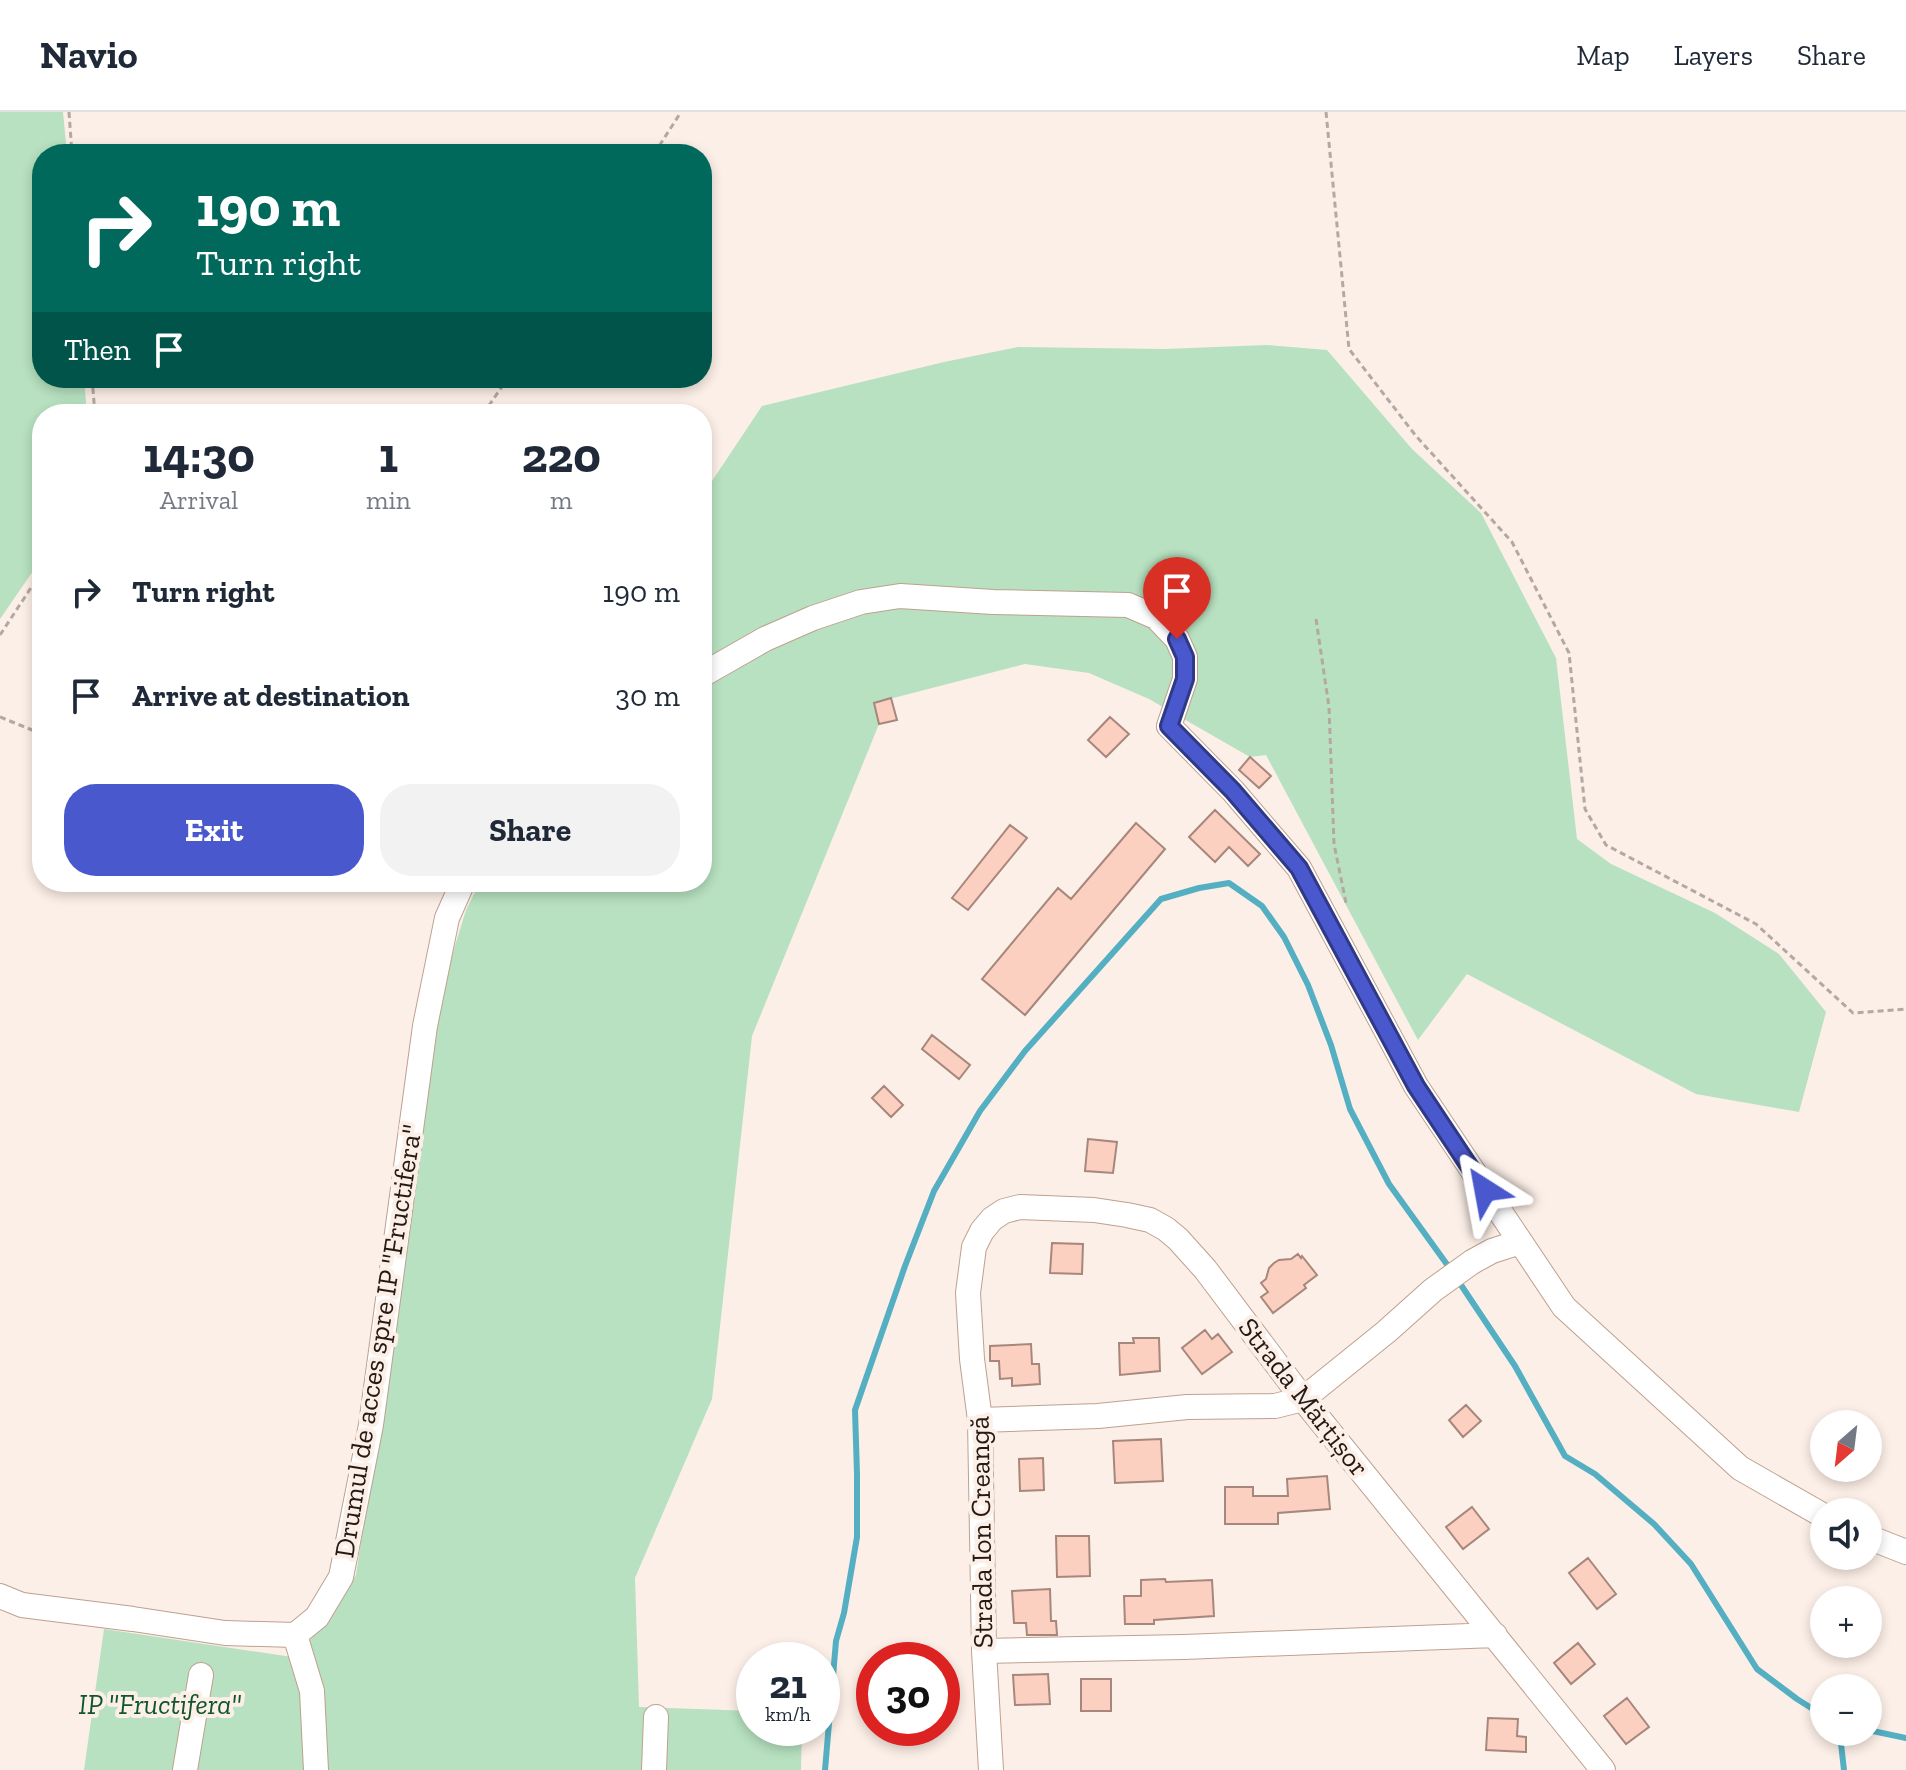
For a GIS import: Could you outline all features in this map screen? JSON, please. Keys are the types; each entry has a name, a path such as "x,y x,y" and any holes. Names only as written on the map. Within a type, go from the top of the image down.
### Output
{"street":[{"path":"712,669 765,639 813,618 861,602 900,596 1128,605 1156,617 1177,639 1185,657 1185,679 1169,726 1233,791 1299,868 1416,1086 1564,1307 1740,1468 1810,1508"},
{"name":"Drumul de acces spre IP \"Fructifera\"","path":"295,1635 317,1617 341,1577 371,1425 425,1026 447,918 459,892"},
{"name":"Strada Mărțișor","path":"968,1293 974,1247 982,1231 1004,1211 1020,1207 1094,1210 1150,1220 1166,1229 1205,1269 1303,1399 1603,1770"},
{"path":"980,1420 1098,1416 1187,1407 1275,1406 1303,1399 1433,1290 1472,1262 1492,1251 1520,1242"},
{"name":"Strada Ion Creangă","path":"968,1293 980,1420 984,1651 991,1770"},
{"path":"1882,1543 1906,1552"},
{"path":"0,1596 22,1605 225,1633 295,1635 312,1691 316,1770"},
{"path":"984,1651 1495,1635"},
{"path":"185,1770 201,1675"},
{"path":"654,1770 656,1717"}],"path":[{"path":"69,112 71,144"},
{"path":"660,144 681,112"},
{"path":"1326,112 1349,349 1416,436 1512,542 1569,653 1585,809 1606,845 1756,924 1853,1013 1906,1009"},
{"path":"0,635 32,586"},
{"path":"1316,619 1329,707 1334,844 1346,903 1329,924"},
{"path":"0,717 32,730"}],"green space":[{"path":"0,112 63,112 66,144 32,144 32,388 85,388 86,404 32,404 32,573 0,619"},
{"name":"IP \"Fructifera\"","path":"1267,345 1327,350 1412,449 1481,513 1556,658 1577,839 1611,864 1715,913 1779,954 1826,1012 1799,1112 1696,1094 1467,974 1418,1040 1266,755 1250,757 1149,699 1089,673 1025,664 874,703 879,724 752,1036 712,1399 635,1578 639,1707 736,1710 736,1746 802,1746 801,1770 84,1770 104,1629 312,1660 307,1647 312,1636 356,1575 446,975 466,910 475,892 712,892 712,481 762,406 1018,347 1165,349"}],"building":[{"path":"891,698 897,720 879,724 874,703"},
{"path":"1110,717 1129,734 1106,757 1088,740"},
{"path":"1250,757 1271,776 1259,788 1239,770"},
{"path":"1215,810 1260,854 1248,866 1229,847 1215,862 1189,837"},
{"path":"1136,823 1165,849 1025,1015 982,979 1058,888 1071,899"},
{"path":"1010,825 1027,838 968,910 952,898"},
{"path":"932,1035 970,1065 959,1079 922,1049"},
{"path":"884,1086 903,1105 891,1117 872,1098"},
{"path":"1088,1139 1117,1142 1113,1173 1085,1171"},
{"path":"1052,1243 1083,1244 1082,1274 1050,1273"},
{"path":"1298,1254 1317,1275 1304,1285 1306,1288 1273,1313 1261,1297 1268,1292 1261,1283 1274,1263"},
{"path":"1205,1330 1212,1339 1218,1334 1232,1352 1202,1374 1182,1348"},
{"path":"1133,1338 1159,1338 1160,1371 1120,1375 1119,1343 1134,1343"},
{"path":"1031,1344 1032,1364 1039,1364 1040,1384 1012,1386 1012,1378 1000,1379 999,1361 990,1361 990,1346"},
{"path":"1466,1405 1481,1421 1463,1437 1449,1420"},
{"path":"1161,1439 1163,1481 1115,1483 1113,1441"},
{"path":"1043,1458 1044,1490 1020,1491 1019,1459"},
{"path":"1327,1476 1330,1509 1278,1513 1278,1524 1225,1524 1225,1487 1253,1487 1253,1496 1288,1496 1287,1479"},
{"path":"1472,1507 1489,1529 1463,1549 1446,1527"},
{"path":"1056,1536 1089,1536 1090,1576 1057,1577"},
{"path":"1588,1558 1616,1594 1597,1609 1569,1573"},
{"path":"1165,1579 1166,1582 1212,1580 1214,1616 1154,1620 1154,1624 1125,1624 1124,1596 1141,1596 1141,1580"},
{"path":"1050,1589 1051,1621 1056,1621 1057,1635 1027,1635 1026,1623 1014,1623 1012,1591"},
{"path":"1578,1643 1595,1664 1571,1684 1554,1663"},
{"path":"1048,1674 1050,1704 1015,1705 1013,1675"},
{"path":"1081,1679 1111,1679 1111,1711 1081,1711"},
{"path":"1627,1698 1649,1727 1626,1744 1604,1716"},
{"path":"1488,1718 1518,1719 1517,1736 1526,1737 1526,1752 1486,1750"}],"waterway":[{"path":"825,1770 836,1641 857,1537 855,1410 905,1266 934,1191 980,1111 1025,1051 1161,899 1229,883 1262,906 1284,937 1308,985 1331,1045 1350,1109 1389,1184 1451,1270"},
{"path":"1457,1279 1515,1366 1565,1456 1595,1474 1654,1524 1691,1564 1757,1669 1810,1707"},
{"path":"1882,1733 1906,1738"},
{"path":"1841,1746 1844,1770"}],"route":[{"path":"1177,639 1185,657 1185,679 1169,726 1233,791 1299,868 1416,1086 1485,1190"}]}
